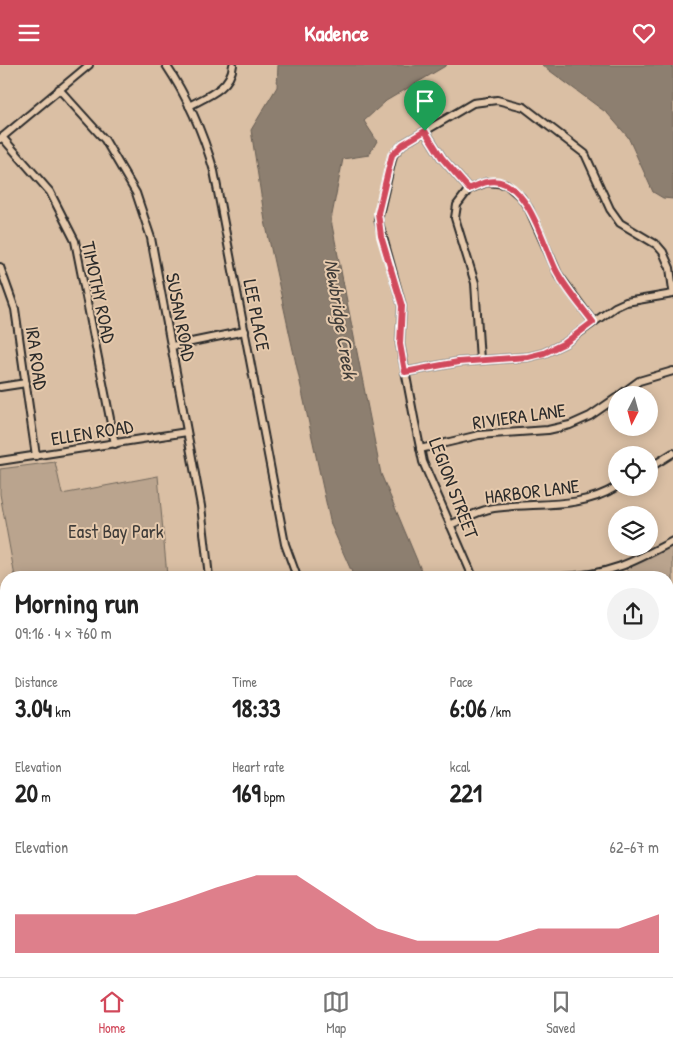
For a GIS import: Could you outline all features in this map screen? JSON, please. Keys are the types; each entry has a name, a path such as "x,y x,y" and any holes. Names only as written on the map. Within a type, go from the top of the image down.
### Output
{"street":[{"path":"1,138 89,65"},
{"name":"LEE PLACE","path":"166,65 199,125 214,171 285,544 295,571"},
{"path":"190,106 226,84 234,65"},
{"name":"SUSAN ROAD","path":"59,89 105,140 136,193 151,238 201,506 208,571"},
{"name":"LEGION STREET","path":"470,571 423,462 405,372 400,344 402,306 381,236 378,213 392,155 403,144 463,107 484,101 510,102 534,113 585,154 620,223 657,245 663,252 670,268 673,290"},
{"path":"425,131 442,158 469,189"},
{"name":"TIMOTHY ROAD","path":"1,138 50,192 75,241 115,445"},
{"path":"480,360 475,283 455,218 457,205 469,189 487,182 499,182 512,188 521,197 530,209 558,274 593,322"},
{"name":"IRA ROAD","path":"0,267 15,309 36,456"},
{"path":"405,372 480,360 528,357 544,353 565,343 593,322 626,302 673,294"},
{"path":"172,347 244,331"},
{"path":"632,386 639,381 673,371"},
{"path":"0,387 26,383"},
{"name":"RIVIERA LANE","path":"420,449 479,435 548,430 570,425 590,416 608,404"},
{"name":"ELLEN ROAD","path":"0,461 115,445 188,431"},
{"path":"658,462 673,453"},
{"name":"HARBOR LANE","path":"450,525 493,508 570,503 593,499 608,491"},
{"path":"610,571 673,541"}],"green space":[{"name":"East Bay Park","path":"55,462 62,494 158,476 167,571 14,571 0,494 0,469"},
{"path":"673,542 673,571 627,571 625,567 646,556 658,556 658,550"}],"water":[{"name":"Newbridge Creek","path":"278,65 447,65 386,101 364,121 377,141 369,155 343,159 331,220 381,474 421,571 351,571 331,525 265,221 251,130 277,87"},
{"path":"542,65 673,65 673,199 663,198 653,192 628,137 608,114"}],"route":[{"path":"425,131 442,158 469,189 487,182 499,182 512,188 521,197 530,209 558,274 593,322 565,343 544,353 528,357 458,362 405,372 400,344 403,317 402,306 399,289 381,236 378,213 392,155 403,144 425,131"}]}
